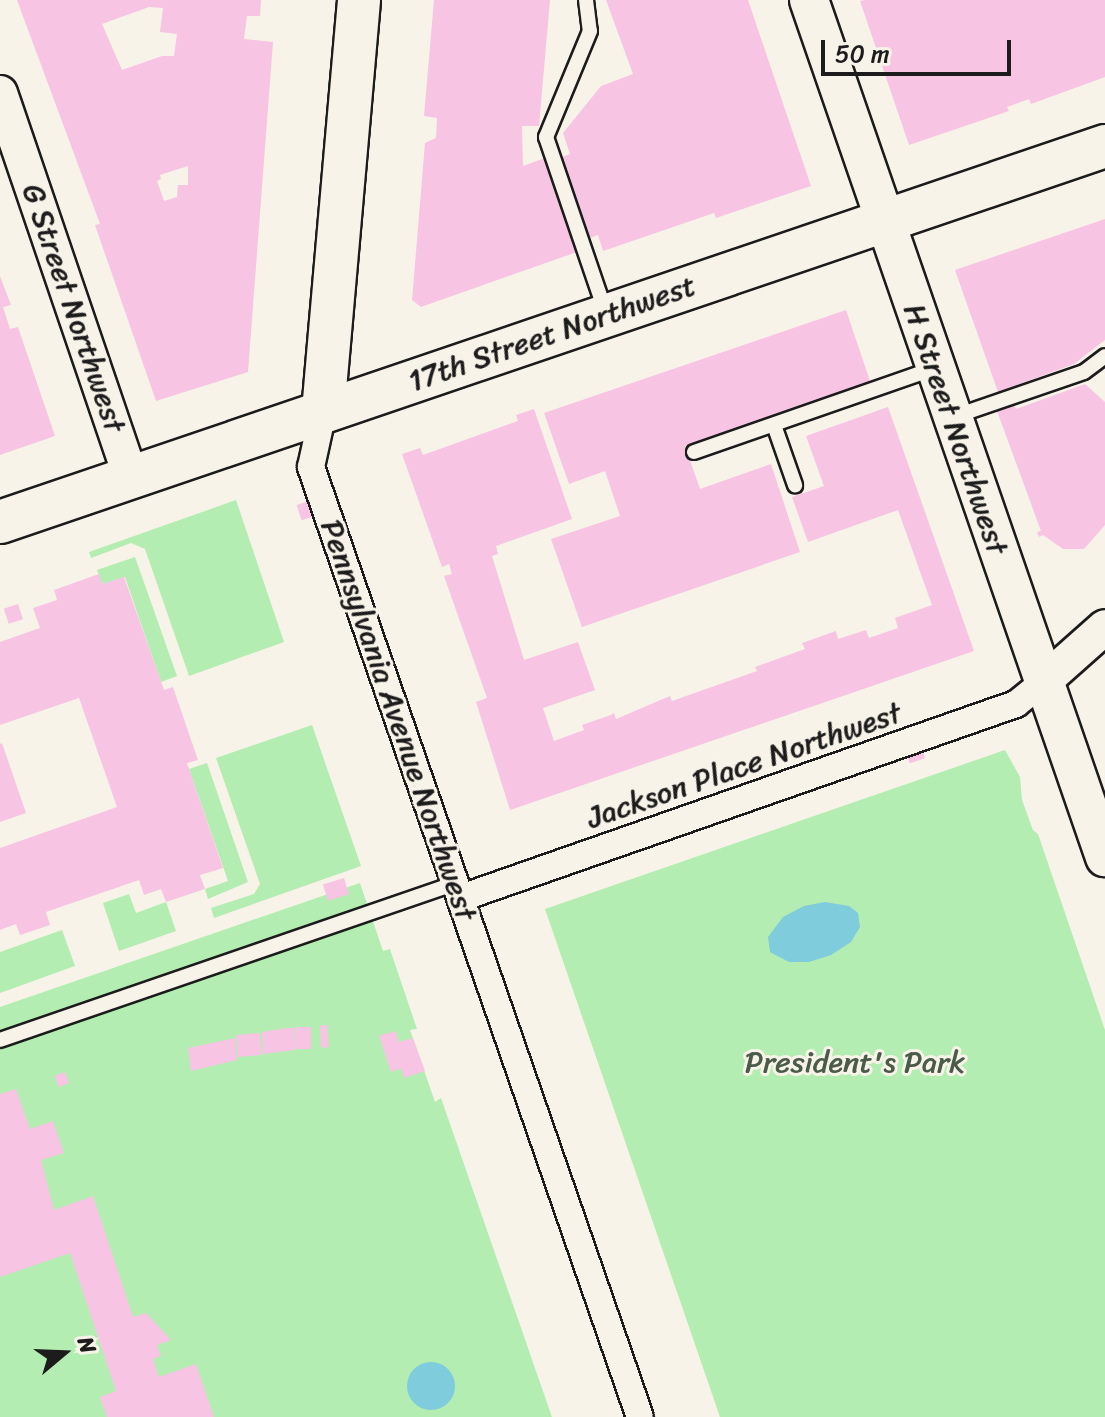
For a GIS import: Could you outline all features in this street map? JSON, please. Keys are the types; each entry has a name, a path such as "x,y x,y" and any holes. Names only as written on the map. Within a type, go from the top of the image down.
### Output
{"main road":[{"name":"Pennsylvania Avenue Northwest","path":"323,412 359,0"},
{"name":"H Street Northwest","path":"814,2 1042,683 1105,857"},
{"name":"17th Street Northwest","path":"0,522 606,313 1105,146"}],"street":[{"name":"G Street Northwest","path":"0,93 131,477"},
{"name":"Pennsylvania Avenue Northwest","path":"323,412 311,467 640,1417"},
{"path":"1042,683 1105,627"},
{"name":"Jackson Place Northwest","path":"458,890 1016,704 1042,683"}],"lane":[{"path":"586,0 590,31 546,137 606,313"},
{"path":"952,418 1084,372 1105,356"},
{"path":"694,452 935,368"},
{"path":"774,425 795,485"},
{"path":"0,1040 458,890"}],"green space":[{"path":"236,500 284,642 189,676 145,549 131,543 91,558 89,552"},
{"path":"135,557 177,676 161,682 125,577 102,584 97,570"},
{"path":"312,725 361,866 214,918 211,908 254,894 260,884 216,758"},
{"name":"President's Park","path":"1005,750 1020,777 1022,800 1033,830 1038,834 1105,1030 1105,1417 720,1417 545,909"},
{"path":"207,763 248,882 208,899 205,889 228,881 189,769"},
{"path":"360,883 383,951 390,949 417,1029 410,1030 435,1102 441,1098 552,1417 0,1417 0,1007"},
{"path":"129,894 136,913 166,902 176,931 119,951 103,903"},
{"path":"62,930 75,966 0,993 0,952"}],"water":[{"path":"825,902 849,906 858,913 860,927 851,942 831,955 809,962 789,962 770,952 768,937 783,917 804,906"},
{"path":"431,1362 448,1369 455,1386 448,1403 431,1410 414,1403 407,1386 414,1369"}],"building":[{"path":"17,0 261,0 260,16 247,16 244,39 273,42 248,372 156,401 95,225 100,224","holes":["149,7 163,8 160,32 177,34 174,56 162,56 122,70 102,24","188,166 188,185 178,185 177,197 164,201 157,181 161,179 160,175"]},
{"path":"434,0 550,0 539,126 522,126 523,166 556,154 557,159 570,154 563,133 601,86 633,74 606,0 748,0 811,186 716,218 714,213 603,251 598,235 579,242 577,252 421,307 412,300 425,143 436,138 437,118 424,116"},
{"path":"1105,0 1105,77 1031,104 1029,99 1007,107 1009,111 909,145 860,1"},
{"path":"1105,219 1105,340 1074,364 998,392 955,270"},
{"path":"0,276 11,305 3,307 10,329 18,327 55,436 0,455"},
{"path":"846,310 870,381 685,446 700,489 771,464 800,552 582,627 551,539 620,516 605,471 569,484 544,413"},
{"path":"1085,384 1105,402 1105,525 1084,549 1063,549 1043,535 1039,537 1037,532 1041,531 997,411 1014,405 1016,409"},
{"path":"888,407 974,651 510,810 476,702 487,698 444,576 452,574 449,564 442,567 402,454 420,448 423,455 518,421 516,415 534,409 572,519 496,546 498,554 492,556 524,660 578,642 595,690 543,708 554,741 584,730 582,725 614,713 616,719 670,696 672,701 757,671 755,667 805,649 802,643 836,631 838,639 866,630 869,638 898,628 895,618 932,605 898,510 808,542 792,497 824,486 806,436"},
{"path":"309,501 314,516 302,520 297,505"},
{"path":"99,574 102,584 124,577 164,690 173,687 198,760 187,763 223,868 200,875 205,889 166,902 161,889 144,895 139,880 46,912 50,925 20,935 16,924 0,930 0,848 117,807 79,698 0,725 0,642 40,628 33,608 57,600 54,590"},
{"path":"18,604 23,619 9,624 4,609"},
{"path":"0,744 26,813 0,822"},
{"path":"921,746 925,758 910,763 906,751"},
{"path":"344,878 349,894 328,901 323,884"},
{"path":"320,1025 327,1025 329,1047 321,1048"},
{"path":"295,1027 311,1027 311,1049 295,1049"},
{"path":"294,1028 295,1050 263,1054 262,1032"},
{"path":"395,1031 399,1042 413,1038 425,1071 404,1078 401,1068 391,1072 379,1036"},
{"path":"260,1033 262,1055 238,1057 236,1035"},
{"path":"235,1038 237,1060 191,1071 188,1048"},
{"path":"65,1072 69,1083 59,1087 55,1076"},
{"path":"16,1089 30,1129 53,1121 64,1153 41,1160 54,1210 93,1196 133,1317 146,1313 171,1340 157,1345 161,1356 153,1359 159,1377 196,1364 214,1417 107,1417 100,1397 116,1391 70,1253 0,1277 0,1094"}]}
